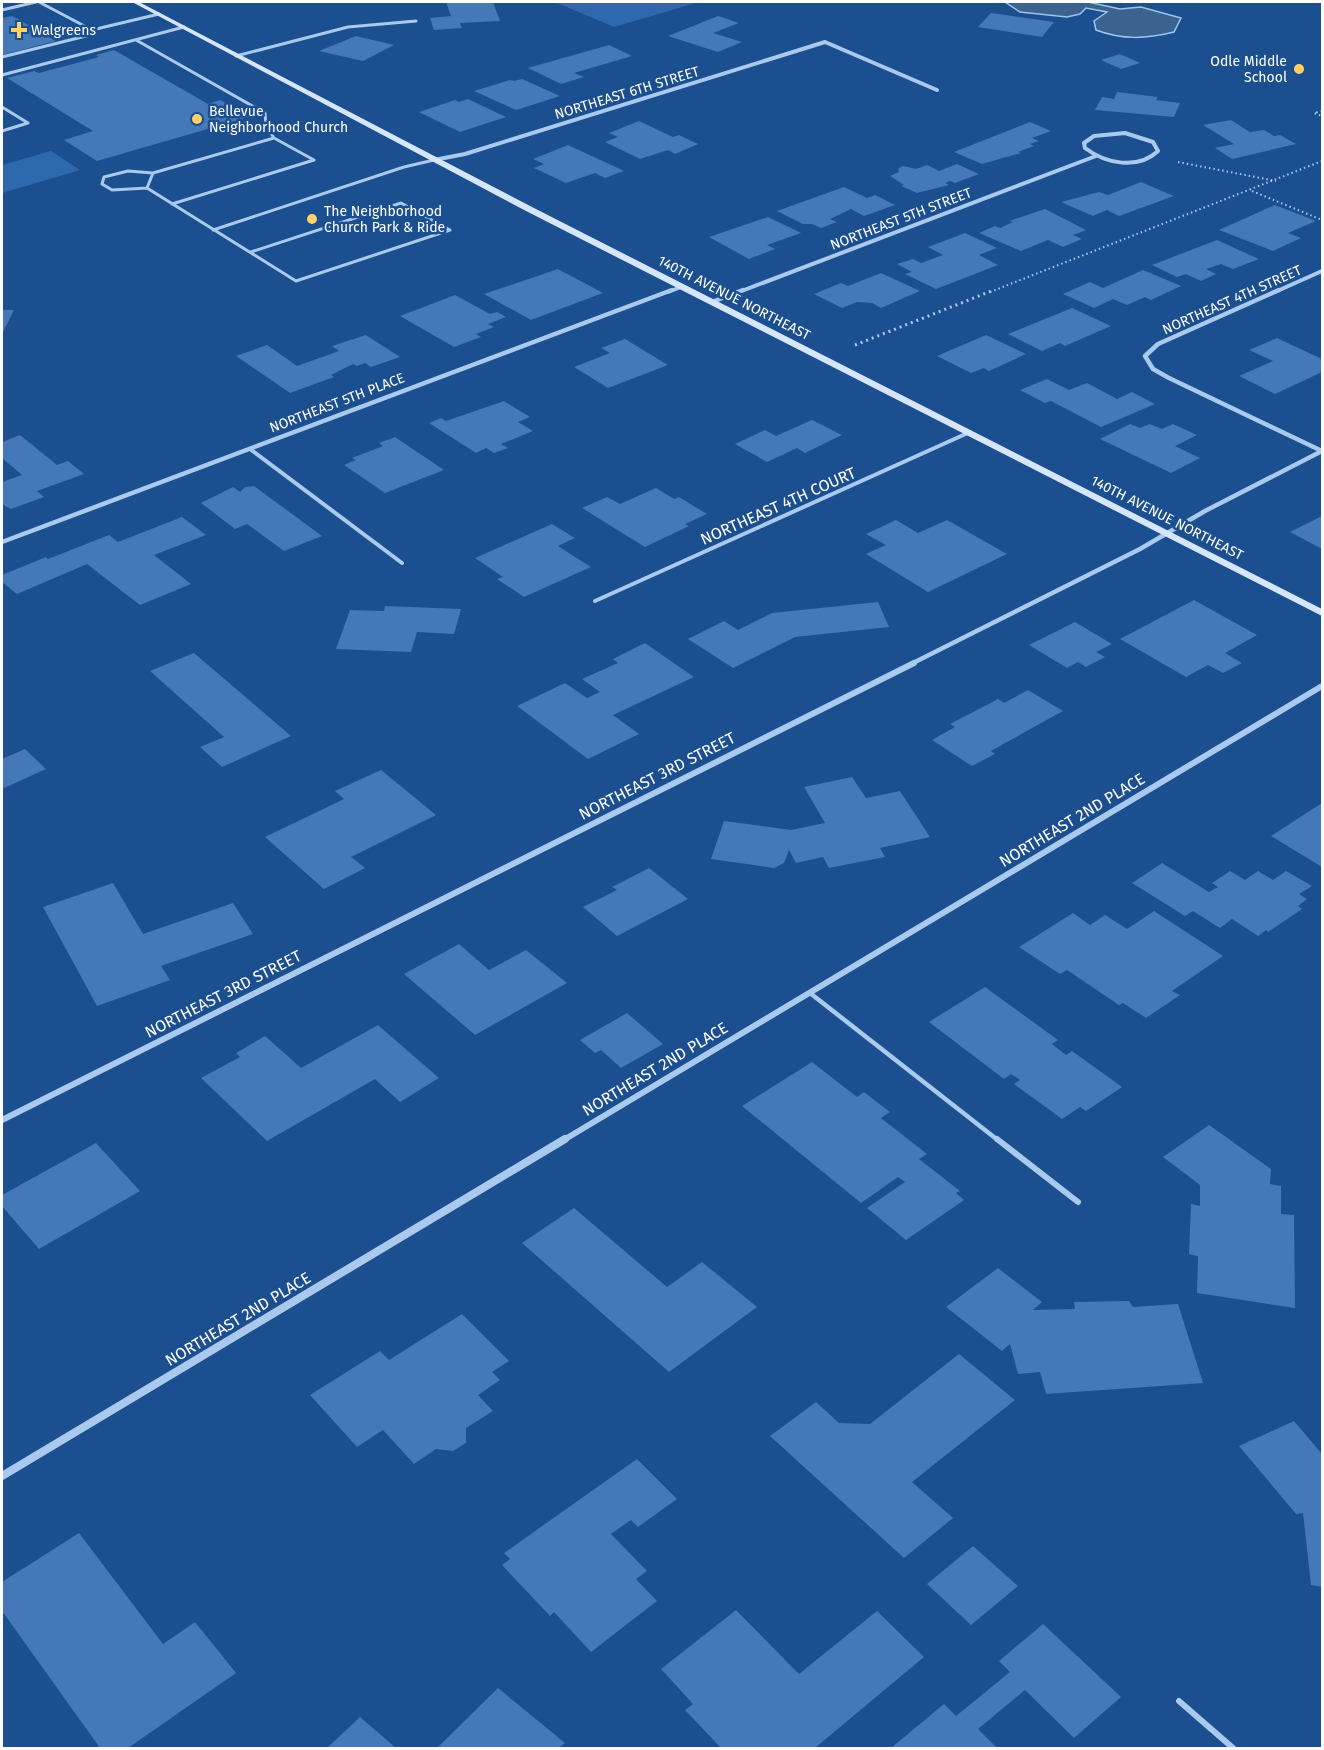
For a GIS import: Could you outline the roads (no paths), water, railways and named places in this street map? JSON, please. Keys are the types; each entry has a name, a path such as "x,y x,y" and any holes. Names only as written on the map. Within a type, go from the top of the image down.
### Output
{"street":[{"name":"140TH AVENUE NORTHEAST","path":"135,2 434,160 1323,613"},
{"name":"NORTHEAST 6TH STREET","path":"434,160 465,154 825,42 937,90"},
{"path":"1102,134 1136,135 1153,142 1158,151 1140,161 1117,161 1096,156 1085,148 1084,143 1102,134"},
{"name":"NORTHEAST 5TH STREET","path":"712,302 1096,156"},
{"name":"NORTHEAST 4TH STREET","path":"1322,451 1161,374 1146,362 1145,356 1158,344 1323,271"},
{"name":"NORTHEAST 5TH PLACE","path":"2,542 681,287"},
{"name":"NORTHEAST 3RD STREET","path":"2,1120 1167,533 1204,510 1322,451"},
{"name":"NORTHEAST 2ND PLACE","path":"2,1476 1323,686"}],"lane":[{"path":"2,10 38,2 92,30"},
{"path":"2,57 90,34 92,30 159,14"},
{"path":"236,56 349,25 391,20 416,21"},
{"path":"2,75 184,27"},
{"path":"136,40 265,113 266,126 274,138 314,160 171,204"},
{"path":"2,107 28,123 2,131"},
{"path":"251,252 401,203 450,230 296,281 147,188 112,190 102,184 104,177 117,172 153,173 274,138"},
{"path":"213,230 404,167 434,160"},
{"path":"147,188 153,173"},
{"name":"NORTHEAST 4TH COURT","path":"595,601 970,432"},
{"path":"250,449 402,562"},
{"path":"810,993 1078,1202"},
{"path":"1179,1701 1233,1749"}],"place":[{"name":"Walgreens","path":"19,30"},
{"name":"Odle Middle School","path":"1299,69"},
{"name":"Bellevue Neighborhood Church","path":"197,119"},
{"name":"The Neighborhood Church Park & Ride","path":"312,219"}]}
